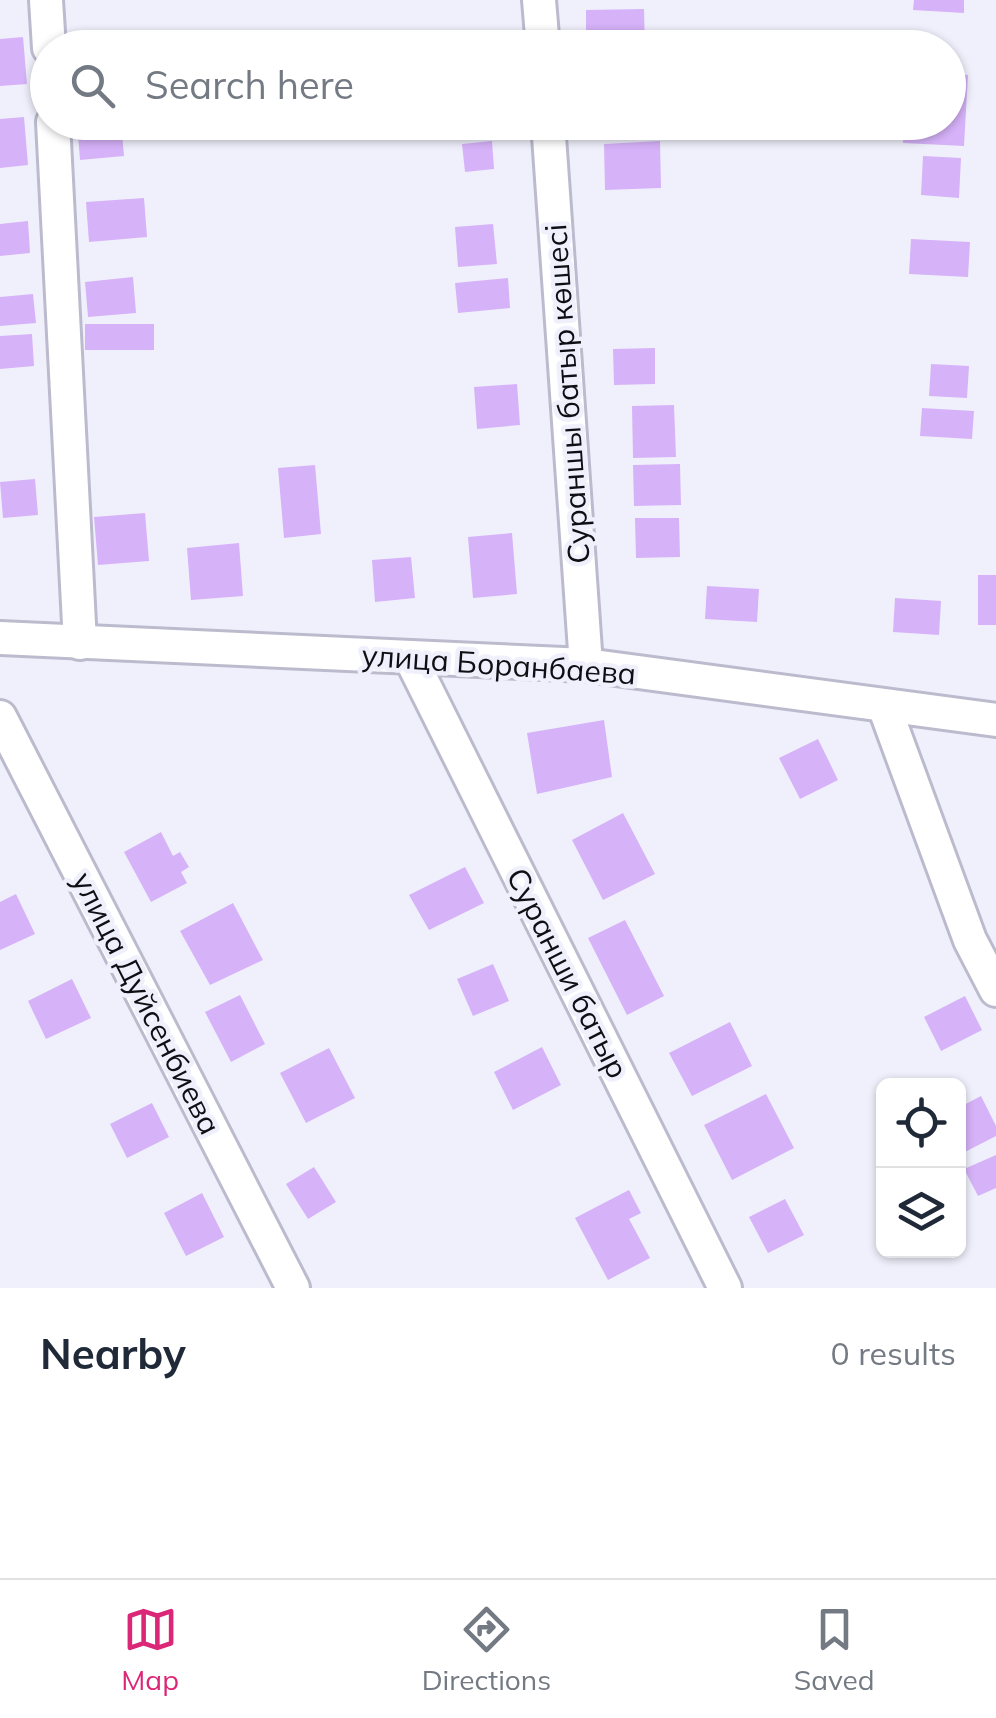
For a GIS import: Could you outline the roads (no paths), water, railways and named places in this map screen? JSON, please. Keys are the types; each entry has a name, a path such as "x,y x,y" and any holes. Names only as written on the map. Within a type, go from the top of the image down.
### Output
{"street":[{"path":"46,0 48,30"},
{"path":"540,0 542,30"},
{"path":"54,140 80,643"},
{"name":"Сураншы батыр көшесі","path":"549,140 586,665"},
{"name":"улица Боранбаева","path":"0,638 586,665 996,720"},
{"name":"Суранши батыр","path":"410,658 725,1288"},
{"path":"884,706 970,940 996,990"},
{"name":"улица Дуйсенбиева","path":"0,717 294,1288"}]}
